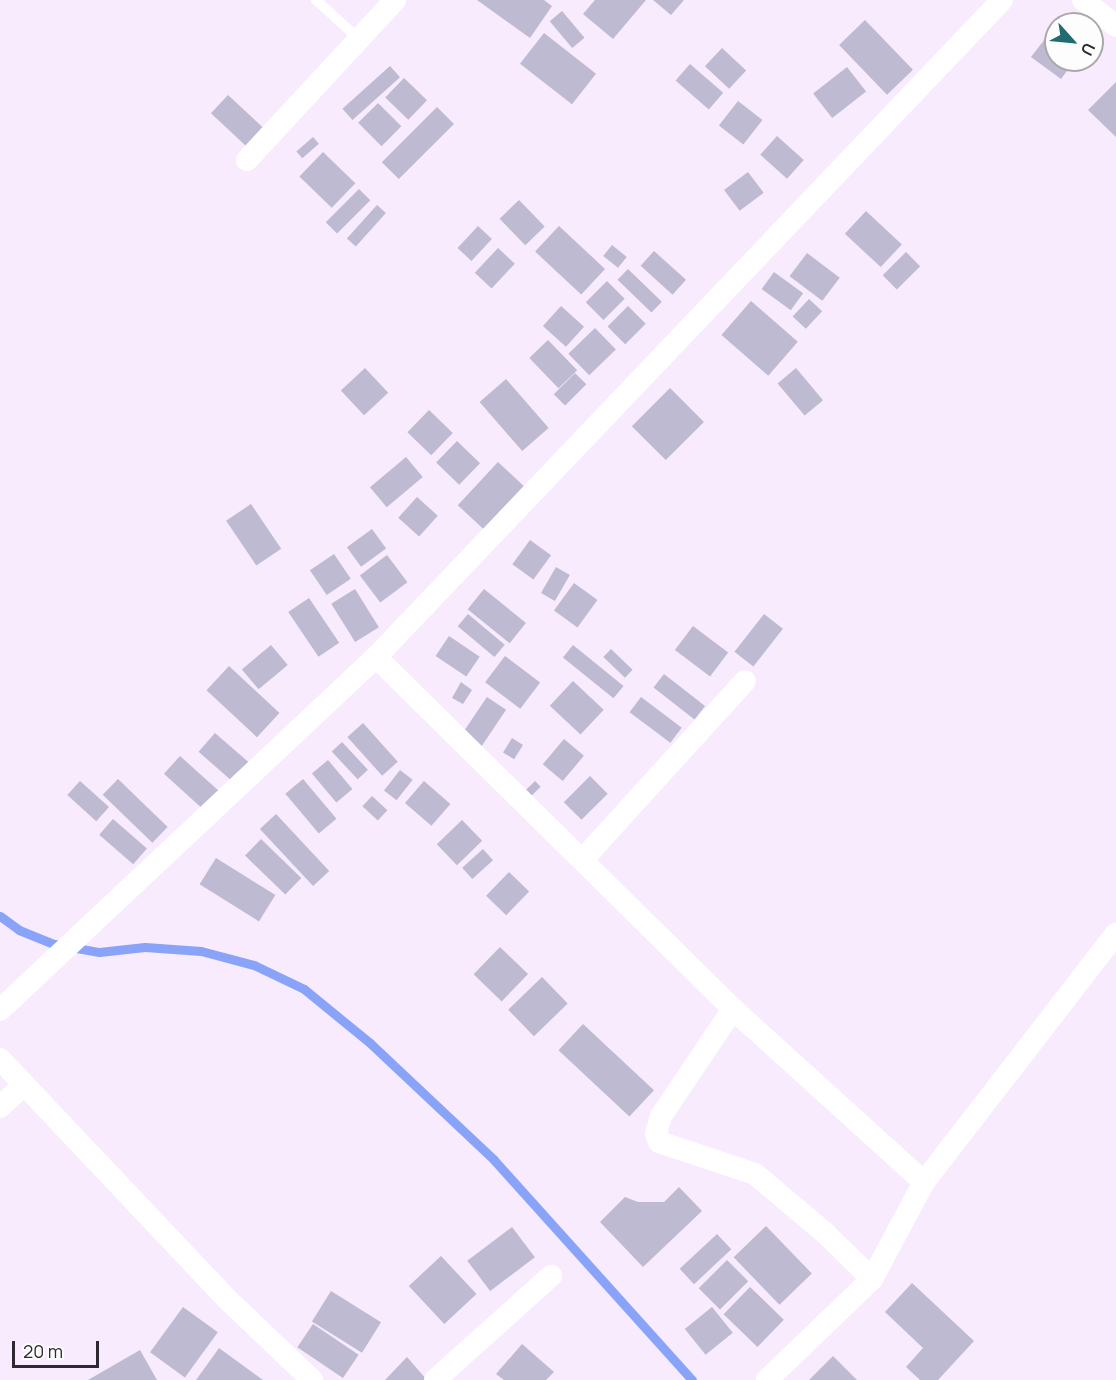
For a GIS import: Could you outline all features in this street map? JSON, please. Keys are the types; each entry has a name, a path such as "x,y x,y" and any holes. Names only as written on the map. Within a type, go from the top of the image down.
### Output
{"street":[{"path":"247,160 395,0"},
{"path":"0,1010 54,956 85,930 376,657 1002,0"},
{"path":"1083,0 1116,26"},
{"path":"376,657 584,858 733,1009 924,1182"},
{"path":"584,858 745,681"},
{"path":"767,1380 872,1279 924,1182 1116,934"},
{"path":"733,1009 661,1116 656,1133 659,1142 755,1174 825,1233 872,1279"},
{"path":"0,1059 228,1300 312,1380"},
{"path":"0,1107 24,1085"},
{"path":"435,1380 551,1276"}],"lane":[{"path":"316,0 359,39"}],"building":[{"path":"477,0 544,0 552,6 530,38"},
{"path":"595,0 646,0 613,39 583,14"},
{"path":"653,0 684,0 671,15"},
{"path":"562,11 584,38 572,48 550,21"},
{"path":"865,20 913,70 887,95 839,45"},
{"path":"544,33 596,74 572,104 520,64"},
{"path":"1044,40 1044,67 1031,57"},
{"path":"722,48 746,71 729,89 705,66"},
{"path":"690,64 723,93 709,109 676,81"},
{"path":"390,66 400,77 352,120 342,109"},
{"path":"847,67 866,91 832,118 813,93"},
{"path":"1051,72 1066,72 1061,79"},
{"path":"404,78 427,100 408,120 385,97"},
{"path":"1116,82 1116,137 1088,110"},
{"path":"228,95 270,134 253,152 211,113"},
{"path":"738,101 762,120 743,145 719,125"},
{"path":"378,103 401,126 382,146 358,123"},
{"path":"437,107 454,124 399,179 382,162"},
{"path":"777,136 804,160 787,179 760,155"},
{"path":"313,137 319,144 302,158 296,151"},
{"path":"323,152 355,183 332,208 299,176"},
{"path":"748,172 764,193 740,211 724,190"},
{"path":"359,189 370,200 337,234 326,222"},
{"path":"519,200 545,227 525,245 500,219"},
{"path":"377,205 386,213 356,246 347,238"},
{"path":"866,211 902,244 881,267 845,234"},
{"path":"478,226 492,239 471,261 458,248"},
{"path":"559,226 605,269 581,295 535,252"},
{"path":"612,245 627,257 618,268 603,256"},
{"path":"498,248 515,264 492,289 475,273"},
{"path":"654,251 686,280 673,295 641,266"},
{"path":"906,252 920,266 897,289 883,275"},
{"path":"807,253 840,278 822,301 790,276"},
{"path":"628,269 662,302 651,312 618,280"},
{"path":"774,272 803,293 791,310 762,289"},
{"path":"607,281 625,299 603,320 586,302"},
{"path":"809,299 822,311 806,329 793,317"},
{"path":"751,301 798,342 768,376 721,335"},
{"path":"561,306 584,327 566,347 543,326"},
{"path":"628,306 646,324 625,344 607,327"},
{"path":"595,328 616,350 589,375 568,354"},
{"path":"548,340 577,370 558,388 529,358"},
{"path":"365,368 388,393 364,415 341,391"},
{"path":"796,368 823,400 805,416 778,383"},
{"path":"575,373 586,384 565,406 554,394"},
{"path":"506,379 549,428 522,451 480,402"},
{"path":"670,388 704,422 666,460 632,426"},
{"path":"429,410 453,433 431,455 407,432"},
{"path":"457,441 480,463 459,485 436,463"},
{"path":"406,457 423,477 387,507 370,487"},
{"path":"498,462 526,488 486,531 458,505"},
{"path":"417,497 438,516 419,537 398,518"},
{"path":"251,504 281,549 256,566 226,521"},
{"path":"372,529 386,548 361,567 347,547"},
{"path":"530,540 551,555 533,580 512,564"},
{"path":"334,554 351,579 327,595 310,570"},
{"path":"387,555 407,582 380,603 360,575"},
{"path":"556,567 570,575 555,601 541,593"},
{"path":"574,583 597,600 577,628 554,611"},
{"path":"355,589 379,627 355,642 331,604"},
{"path":"484,589 526,623 510,643 468,609"},
{"path":"309,598 339,643 318,657 288,612"},
{"path":"468,614 505,645 494,657 458,626"},
{"path":"764,614 783,629 753,667 734,652"},
{"path":"693,626 728,652 710,676 675,650"},
{"path":"449,636 480,657 466,677 436,656"},
{"path":"271,645 288,665 259,689 242,669"},
{"path":"573,645 624,686 613,698 563,657"},
{"path":"611,649 633,670 625,678 603,657"},
{"path":"505,656 540,682 520,709 485,682"},
{"path":"229,666 279,713 257,737 206,690"},
{"path":"664,674 705,706 695,719 654,687"},
{"path":"573,681 604,710 581,735 550,706"},
{"path":"461,682 472,690 463,704 452,698"},
{"path":"487,697 506,710 481,747 462,734"},
{"path":"641,697 682,728 670,743 630,712"},
{"path":"363,723 398,762 382,776 347,737"},
{"path":"215,733 249,763 233,781 199,752"},
{"path":"512,738 523,745 514,759 503,752"},
{"path":"564,739 584,756 563,781 543,764"},
{"path":"342,742 368,770 358,779 332,752"},
{"path":"180,756 219,791 203,809 164,774"},
{"path":"328,760 352,789 336,803 312,773"},
{"path":"400,770 413,780 397,800 384,790"},
{"path":"590,776 608,794 582,820 564,802"},
{"path":"118,779 168,827 152,843 103,795"},
{"path":"303,779 336,819 319,834 285,794"},
{"path":"80,781 109,807 96,821 67,795"},
{"path":"424,781 450,804 431,826 405,803"},
{"path":"535,781 541,787 530,797 524,792"},
{"path":"372,796 387,810 378,821 362,806"},
{"path":"276,814 329,871 313,886 260,829"},
{"path":"113,819 147,849 133,864 99,835"},
{"path":"462,820 482,841 457,865 437,844"},
{"path":"261,839 301,878 285,894 245,856"},
{"path":"483,849 493,860 472,879 462,868"},
{"path":"216,858 275,895 259,921 200,884"},
{"path":"509,872 529,891 506,915 486,896"},
{"path":"500,947 528,974 502,1001 474,974"},
{"path":"542,977 568,1004 534,1036 508,1010"},
{"path":"583,1024 654,1090 629,1116 558,1050"},
{"path":"679,1187 702,1211 643,1267 600,1222 625,1197 638,1202 664,1202"},
{"path":"766,1226 812,1273 779,1305 734,1257"},
{"path":"512,1227 535,1257 490,1291 467,1261"},
{"path":"717,1234 731,1249 694,1284 680,1269"},
{"path":"441,1256 476,1294 444,1324 409,1286"},
{"path":"727,1260 748,1281 720,1309 699,1288"},
{"path":"912,1283 974,1341 938,1380 920,1380 906,1367 923,1348 885,1312"},
{"path":"750,1287 784,1320 757,1347 724,1314"},
{"path":"331,1291 381,1322 362,1353 312,1322"},
{"path":"183,1307 218,1332 185,1378 150,1352"},
{"path":"712,1307 733,1333 706,1355 685,1329"},
{"path":"313,1324 359,1355 343,1378 297,1347"},
{"path":"522,1344 554,1372 546,1380 504,1380 496,1374"},
{"path":"219,1348 263,1380 196,1380"},
{"path":"140,1350 157,1380 88,1380"},
{"path":"833,1356 857,1380 809,1380"},
{"path":"407,1357 427,1380 385,1380"}],"waterway":[{"path":"0,916 19,930 54,944 99,952 145,947 201,951 254,965 304,989 370,1043 494,1160 692,1380"}]}
